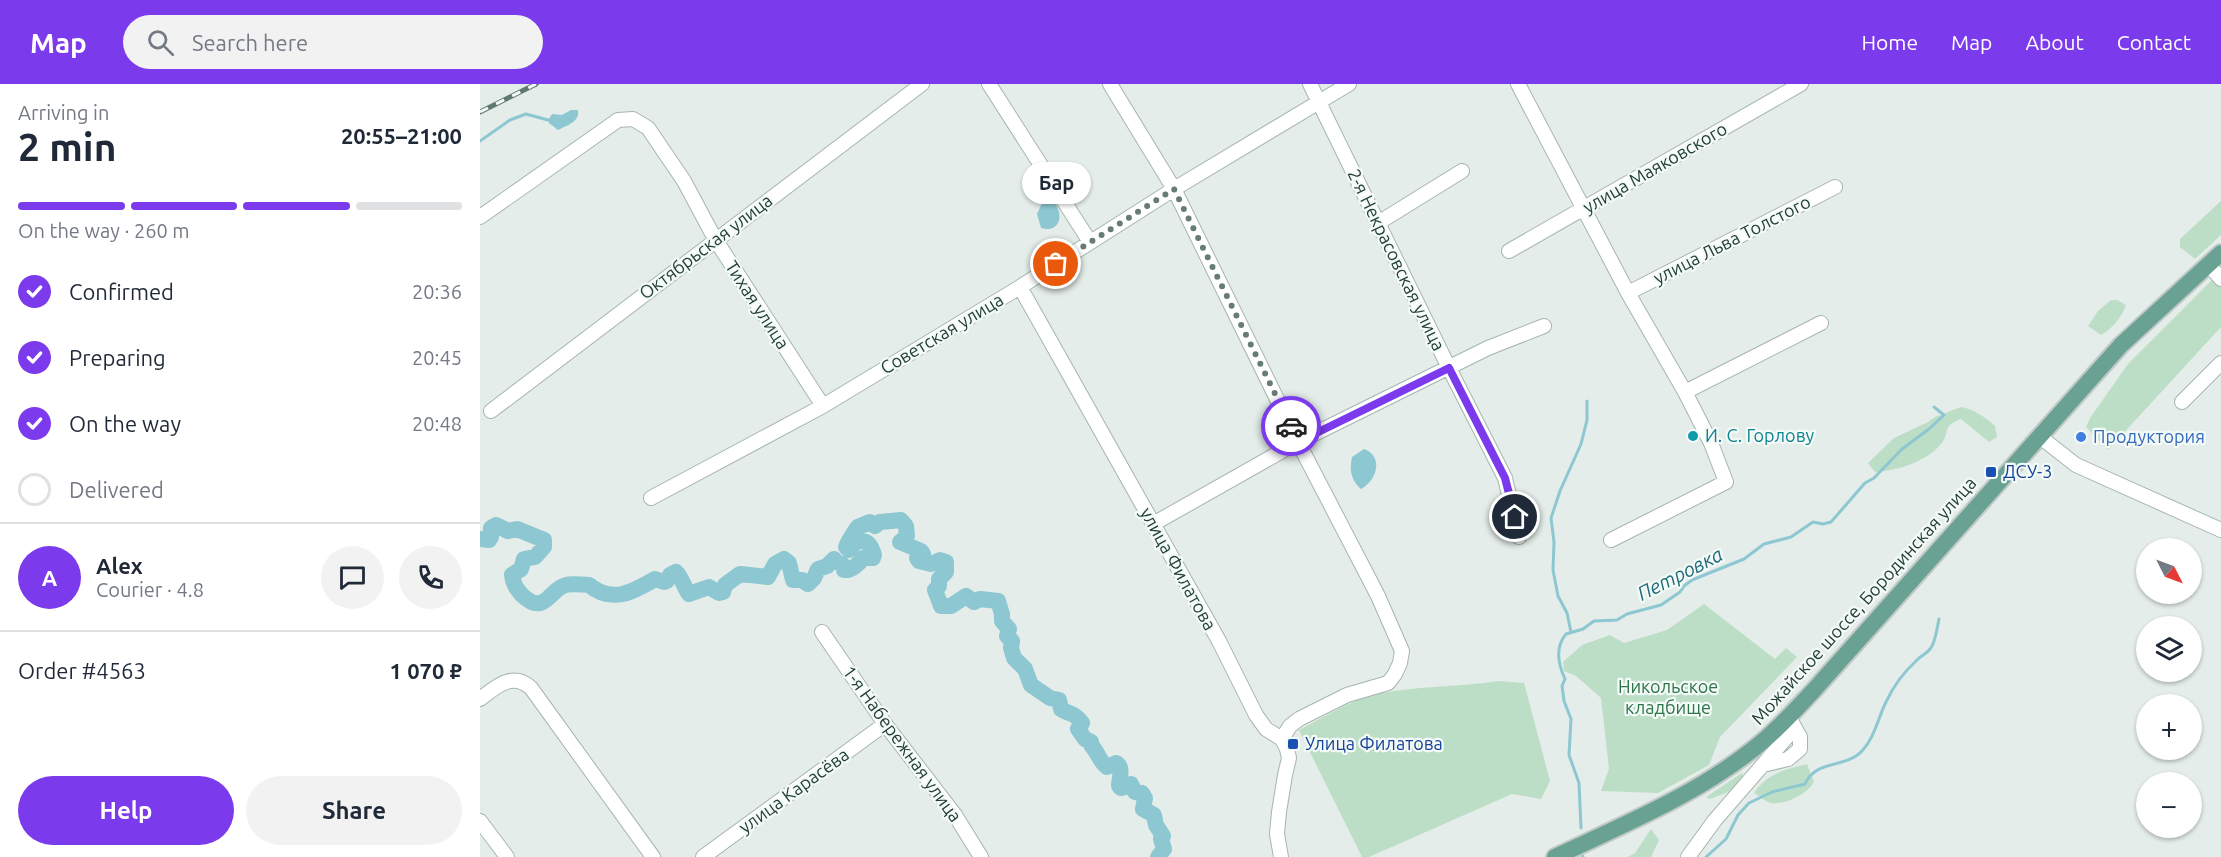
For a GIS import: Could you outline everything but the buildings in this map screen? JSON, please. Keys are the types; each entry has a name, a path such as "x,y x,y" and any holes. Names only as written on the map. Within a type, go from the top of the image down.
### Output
{"main road":[{"name":"Можайское шоссе, Бородинская улица","path":"1555,857 1703,784 1791,722 2126,339 2215,259"}],"street":[{"name":"Октябрьская улица","path":"491,411 922,84"},
{"path":"988,84 1090,242"},
{"path":"1110,84 1174,189 1298,442 1378,596 1402,651 1400,663 1388,683 1347,696 1299,719 1290,726 1282,739 1290,758 1281,792 1279,812 1277,834 1281,857"},
{"name":"2-я Некрасовская улица","path":"1310,84 1505,478 1519,537"},
{"name":"Советская улица","path":"651,498 823,406 1020,287 1174,189 1349,84"},
{"path":"1518,84 1628,293 1685,392 1711,443 1726,482 1611,540"},
{"name":"улица Маяковского","path":"1509,251 1802,84"},
{"name":"Тихая улица","path":"480,217 618,120 633,119 648,128 684,181 715,239 823,406"},
{"path":"1378,223 1462,171"},
{"name":"улица Льва Толстого","path":"1628,293 1835,187"},
{"path":"2215,259 2221,279"},
{"name":"улица Филатова","path":"1020,287 1219,641 1256,715 1266,729 1282,739"},
{"path":"1685,392 1821,323"},
{"path":"1153,524 1298,442 1488,348 1544,326"},
{"path":"2182,402 2221,363"},
{"path":"2039,436 2076,465 2221,530"},
{"name":"1-я Набережная улица","path":"822,632 885,724 954,815 981,857"},
{"path":"480,699 504,682 524,681 652,857"},
{"path":"1688,857 1715,820 1763,765 1788,759 1798,752 1802,741 1791,722"},
{"name":"улица Карасёва","path":"703,857 885,724"},
{"path":"480,821 507,857"}],"green space":[{"path":"2221,201 2221,235 2195,259 2180,247 2180,239"},
{"path":"2215,277 2221,284 2221,327 2108,450 2086,427 2090,418 2128,364"},
{"path":"2111,300 2117,300 2126,305 2116,322 2101,335 2088,326 2098,311"},
{"path":"1961,407 1991,422 1995,426 1997,437 1989,442 1961,419 1951,424 1942,443 1936,449 1920,460 1893,470 1875,472 1868,463 1894,438 1935,417"},
{"name":"Никольское кладбище","path":"1704,604 1775,659 1786,648 1797,657 1720,737 1709,765 1658,793 1601,791 1609,769 1601,698 1576,676 1564,671 1563,662 1582,645 1610,635 1624,643 1667,630"},
{"path":"1498,681 1524,683 1550,781 1541,799 1512,794 1369,857 1362,857 1299,730 1365,697 1398,690"},
{"path":"1807,764 1814,782 1796,798 1771,803 1754,793 1771,777"},
{"path":"1742,773 1743,777 1731,791 1710,799 1706,797"},
{"path":"1651,829 1659,840 1651,857 1628,857 1635,853"}],"water":[{"path":"571,110 578,110 578,114 569,125 558,130 549,123 548,120 552,114 562,115"},
{"path":"1049,198 1058,208 1059,219 1054,227 1041,228 1037,214 1043,201"},
{"path":"1364,449 1374,457 1376,469 1371,480 1361,489 1353,478 1351,466 1352,457"}],"waterway":[{"path":"480,141 510,120 526,114 548,120"},
{"path":"1571,632 1567,613 1558,596 1553,570 1554,542 1551,518 1560,491 1581,444 1587,420 1587,401"},
{"name":"Петровка","path":"1581,828 1579,783 1569,755 1571,719 1564,701 1562,686 1565,679 1559,656 1560,644 1566,634 1583,629 1594,621 1617,620 1627,614 1661,605 1680,592 1692,580 1744,559 1764,544 1791,537 1813,522 1823,524 1831,522 1865,483 1874,478 1902,449 1944,415 1934,407"},
{"path":"480,539 489,540 491,528 496,525 508,531 517,529 544,540 544,547 535,557 524,559 521,569 512,575 515,586 522,595 530,601 542,603 560,587 568,584 589,585 598,591 614,595 631,592 655,579 667,581 670,575 676,572 689,594 709,587 719,593 723,592 725,585 740,574 768,577 775,564 784,559 789,563 793,580 802,580 808,584 818,569 827,566 834,559 842,564 844,570 847,570 855,567 863,558 873,558 872,548 866,542 856,542 849,550 846,547 858,527 870,522 875,526 880,522 901,520 906,526 907,536 900,542 921,551 923,554 917,558 919,561 931,564 940,560 946,562 946,572 939,579 939,586 935,590 941,606 951,606 966,596 974,602 980,599 998,601 1002,621 1009,629 1007,636 1012,641 1011,648 1014,658 1025,669 1031,685 1050,698 1059,700 1061,709 1079,719 1082,723 1078,729 1085,739 1091,742 1104,765 1107,767 1116,763 1118,765 1121,788 1131,784 1135,792 1142,793 1145,798 1143,809 1154,815 1156,825 1163,836 1161,839 1164,849 1158,857"},
{"path":"1706,857 1726,839 1738,815 1749,803 1772,792 1805,784 1816,771 1855,757 1862,751 1870,740 1895,685 1932,646 1939,619"}],"railway":[{"path":"480,112 536,84"}],"way so far":[{"path":"1056,264 1174,189 1291,426"}],"place":[{"name":"Бар","path":"1056,264"},
{"name":"И. С. Горлову","path":"1693,436"},
{"name":"Продуктория","path":"2081,437"},
{"name":"ДСУ-3","path":"1991,472"},
{"name":"Улица Филатова","path":"1293,744"}],"route":[{"path":"1291,426 1298,442 1449,368 1505,478 1515,517"}]}
